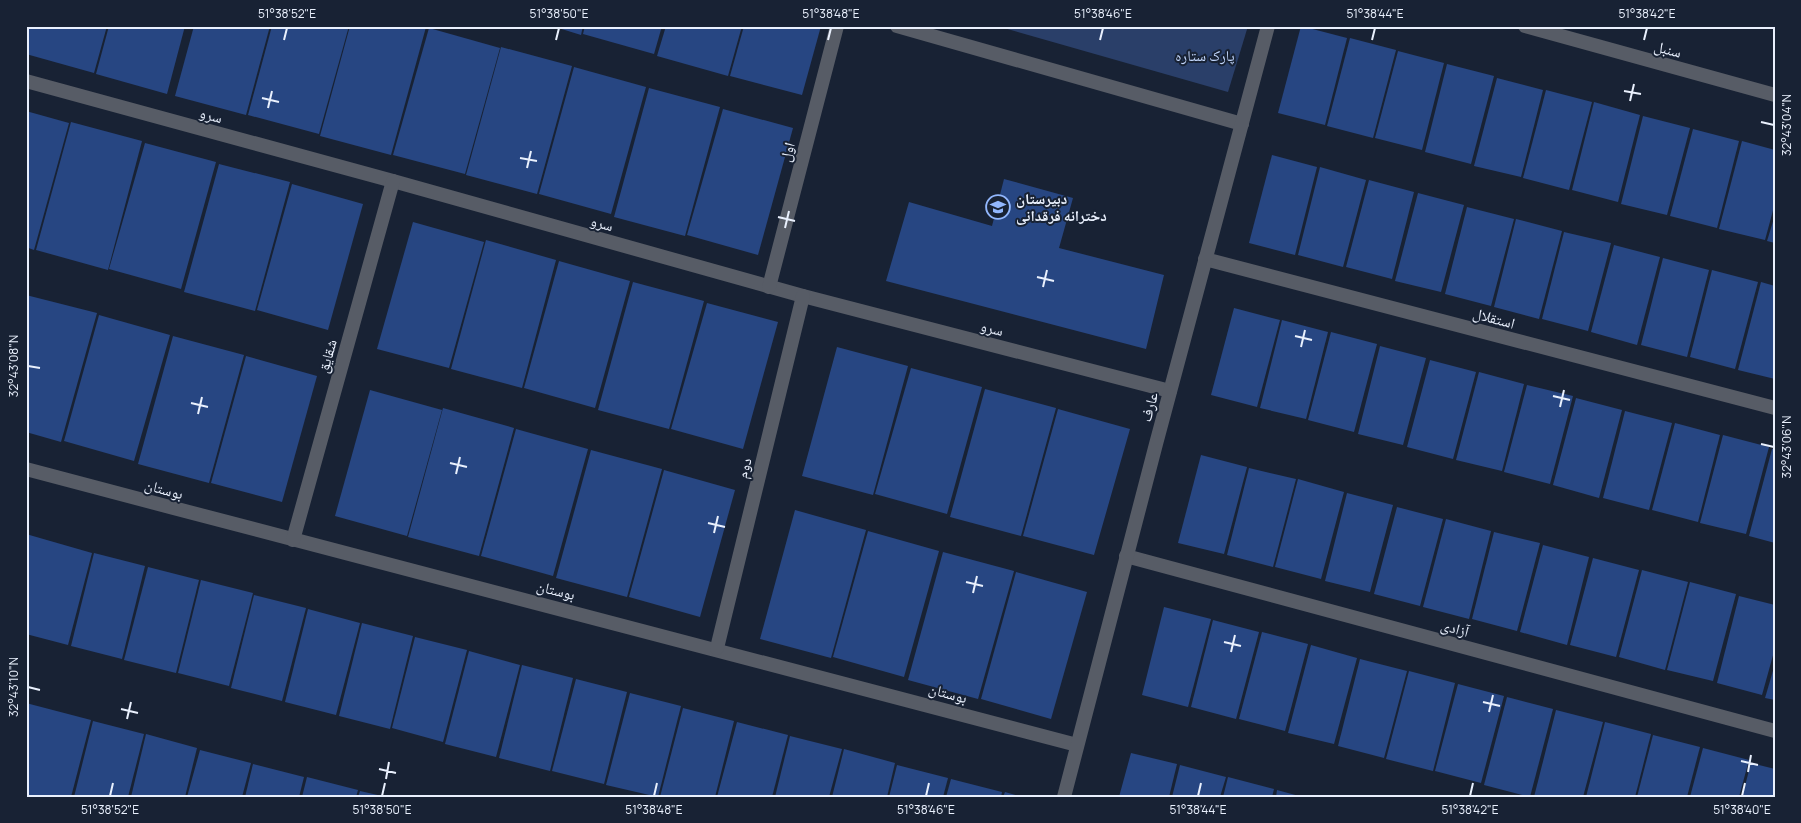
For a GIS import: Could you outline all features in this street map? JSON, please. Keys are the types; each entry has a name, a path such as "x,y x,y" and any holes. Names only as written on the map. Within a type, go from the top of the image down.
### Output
{"street":[{"name":"اول","path":"769,287 837,26"},
{"name":"عارف","path":"1064,797 1126,556 1268,26"},
{"name":"سنبل","path":"1525,26 1775,95"},
{"path":"902,27 1242,124"},
{"name":"سرو","path":"26,82 393,181 769,287 1170,391"},
{"name":"شقایق","path":"293,540 393,181"},
{"name":"استقلال","path":"1205,259 1775,408"},
{"name":"دوم","path":"716,648 803,296"},
{"name":"بوستان","path":"26,469 293,540 716,648 1077,745"},
{"name":"آزادی","path":"1126,556 1775,731"}],"green space":[{"name":"پارک ستاره","path":"997,26 1248,26 1228,92"}],"building":[{"path":"30,26 107,26 94,73 26,54 26,41"},
{"path":"109,26 185,26 167,94 96,74"},
{"path":"194,26 270,26 246,115 175,96"},
{"path":"272,26 349,26 319,134 248,115"},
{"path":"350,26 426,27 391,155 320,136"},
{"path":"552,26 583,26 581,35"},
{"path":"585,26 662,26 654,54 583,34"},
{"path":"666,26 742,26 728,76 657,56"},
{"path":"744,26 821,26 802,95 730,76"},
{"path":"1301,26 1347,38 1325,125 1278,113"},
{"path":"429,28 500,48 465,174 393,155"},
{"path":"1350,38 1396,50 1373,138 1327,126"},
{"path":"501,47 572,66 537,194 466,175"},
{"path":"1398,51 1444,63 1422,150 1375,138"},
{"path":"1447,64 1494,76 1471,164 1425,152"},
{"path":"574,67 646,87 611,214 539,194"},
{"path":"1497,78 1543,90 1521,177 1474,166"},
{"path":"649,88 720,107 685,236 614,217"},
{"path":"1546,90 1592,102 1569,190 1523,178"},
{"path":"1594,102 1640,115 1618,202 1572,190"},
{"path":"723,109 793,128 758,255 687,235"},
{"path":"26,111 69,123 34,250 26,247"},
{"path":"1643,116 1690,128 1667,215 1621,204"},
{"path":"71,122 142,141 108,270 36,250"},
{"path":"1693,129 1739,141 1717,228 1670,216"},
{"path":"1742,141 1775,150 1775,203 1765,240 1719,229"},
{"path":"145,143 216,162 181,289 109,269"},
{"path":"1272,155 1317,167 1295,255 1249,243"},
{"path":"219,164 290,182 255,311 184,292"},
{"path":"1320,167 1366,180 1343,267 1298,255"},
{"path":"1004,179 1073,198 1059,248 1164,275 1146,349 886,281 909,202 992,226"},
{"path":"1369,180 1414,192 1392,279 1346,267"},
{"path":"292,184 363,204 328,330 257,310"},
{"path":"1418,193 1464,205 1441,292 1395,281"},
{"path":"1467,207 1514,219 1491,306 1445,294"},
{"path":"1775,215 1775,243 1767,241"},
{"path":"1516,219 1562,231 1539,319 1494,307"},
{"path":"413,222 484,242 449,368 377,349"},
{"path":"1564,232 1611,243 1588,331 1542,319"},
{"path":"486,240 556,260 522,388 451,369"},
{"path":"1614,245 1660,257 1637,345 1591,332"},
{"path":"1663,258 1709,270 1687,357 1641,345"},
{"path":"559,261 630,281 595,408 524,388"},
{"path":"1712,270 1758,282 1735,369 1690,357"},
{"path":"633,282 704,301 669,429 598,410"},
{"path":"1761,282 1775,286 1775,379 1738,370"},
{"path":"26,295 97,313 61,442 26,432"},
{"path":"707,303 778,322 743,449 671,429"},
{"path":"1234,308 1280,320 1257,407 1211,395"},
{"path":"99,315 170,335 134,461 64,441"},
{"path":"1282,320 1328,332 1306,419 1260,408"},
{"path":"1331,332 1377,344 1354,432 1308,420"},
{"path":"173,336 244,355 209,483 138,464"},
{"path":"1380,346 1426,358 1403,445 1358,434"},
{"path":"837,347 908,366 873,495 802,476"},
{"path":"246,356 317,376 282,502 211,483"},
{"path":"1430,360 1476,372 1453,459 1407,447"},
{"path":"911,368 982,387 947,514 875,494"},
{"path":"1479,372 1524,384 1502,471 1456,460"},
{"path":"1527,385 1573,396 1550,484 1504,472"},
{"path":"985,389 1056,408 1021,536 950,517"},
{"path":"370,390 442,410 407,536 335,516"},
{"path":"1576,398 1622,410 1599,498 1553,485"},
{"path":"443,408 514,428 479,556 408,537"},
{"path":"1058,409 1130,429 1094,555 1023,536"},
{"path":"1625,411 1672,423 1649,510 1603,498"},
{"path":"1675,423 1720,435 1698,522 1652,510"},
{"path":"516,429 588,449 553,576 481,556"},
{"path":"1723,435 1769,447 1746,534 1700,523"},
{"path":"1772,449 1775,449 1775,543 1749,536"},
{"path":"591,450 662,469 627,597 556,578"},
{"path":"1201,455 1247,467 1224,554 1178,543"},
{"path":"1249,468 1296,479 1273,567 1227,555"},
{"path":"664,470 735,490 700,617 629,597"},
{"path":"1298,479 1344,492 1321,579 1275,567"},
{"path":"1347,493 1393,505 1370,592 1325,581"},
{"path":"1397,507 1443,519 1420,606 1374,594"},
{"path":"795,510 866,530 831,658 760,639"},
{"path":"1446,519 1491,531 1469,619 1423,607"},
{"path":"868,531 939,551 904,677 833,657"},
{"path":"1494,532 1540,543 1517,631 1472,619"},
{"path":"26,534 92,553 68,645 26,634"},
{"path":"1543,545 1589,557 1567,645 1520,632"},
{"path":"943,552 1014,571 978,699 908,680"},
{"path":"94,553 145,566 122,659 71,646"},
{"path":"1593,558 1639,570 1616,657 1570,645"},
{"path":"148,567 199,580 176,673 124,660"},
{"path":"1642,570 1688,582 1665,670 1619,657"},
{"path":"1016,572 1087,592 1051,719 981,699"},
{"path":"201,580 253,593 229,686 178,673"},
{"path":"1690,582 1736,594 1713,681 1667,670"},
{"path":"254,595 306,608 282,701 231,688"},
{"path":"1739,596 1775,605 1775,648 1762,695 1717,683"},
{"path":"1164,607 1211,619 1188,707 1142,695"},
{"path":"308,609 360,623 336,715 285,702"},
{"path":"1213,620 1259,632 1236,719 1191,707"},
{"path":"362,623 413,636 390,729 339,716"},
{"path":"1262,632 1308,644 1285,731 1239,719"},
{"path":"415,637 467,650 443,742 392,728"},
{"path":"1311,645 1357,658 1334,744 1288,733"},
{"path":"469,651 520,665 496,757 445,744"},
{"path":"1360,659 1407,671 1384,758 1338,746"},
{"path":"1775,664 1775,700 1765,698"},
{"path":"522,665 573,678 550,771 499,758"},
{"path":"1409,671 1455,683 1433,771 1386,759"},
{"path":"576,679 627,692 604,784 552,771"},
{"path":"1458,684 1504,696 1481,783 1435,771"},
{"path":"630,693 681,706 658,797 606,785"},
{"path":"1507,697 1553,709 1530,797 1484,785"},
{"path":"26,703 91,720 71,797 26,797"},
{"path":"683,708 734,721 715,797 660,797"},
{"path":"1556,710 1603,722 1583,797 1534,797"},
{"path":"93,721 144,734 128,797 74,797"},
{"path":"737,722 788,735 772,797 717,797"},
{"path":"1605,722 1651,734 1635,797 1586,797"},
{"path":"146,734 197,748 185,797 131,797"},
{"path":"1653,735 1700,747 1687,797 1637,797"},
{"path":"790,736 842,749 829,797 775,797"},
{"path":"1703,748 1749,760 1739,797 1690,797"},
{"path":"844,749 895,763 887,797 832,797"},
{"path":"200,750 251,763 242,797 187,797"},
{"path":"1131,753 1177,764 1169,797 1119,797"},
{"path":"1751,763 1775,769 1775,797 1742,797"},
{"path":"253,764 304,777 299,797 245,797"},
{"path":"897,765 948,778 943,797 889,797"},
{"path":"1180,765 1226,777 1220,797 1172,797"},
{"path":"307,777 358,790 356,797 302,797"},
{"path":"1228,777 1274,789 1272,797 1223,797"},
{"path":"951,779 1002,792 1001,797 946,797"},
{"path":"1277,790 1299,796 1299,797 1276,797"},
{"path":"360,791 382,796 358,797"},
{"path":"1005,792 1019,796 1019,797 1003,797"}],"place":[{"name":"دبیرستان دخترانه فرقدانی","path":"998,207"}]}
